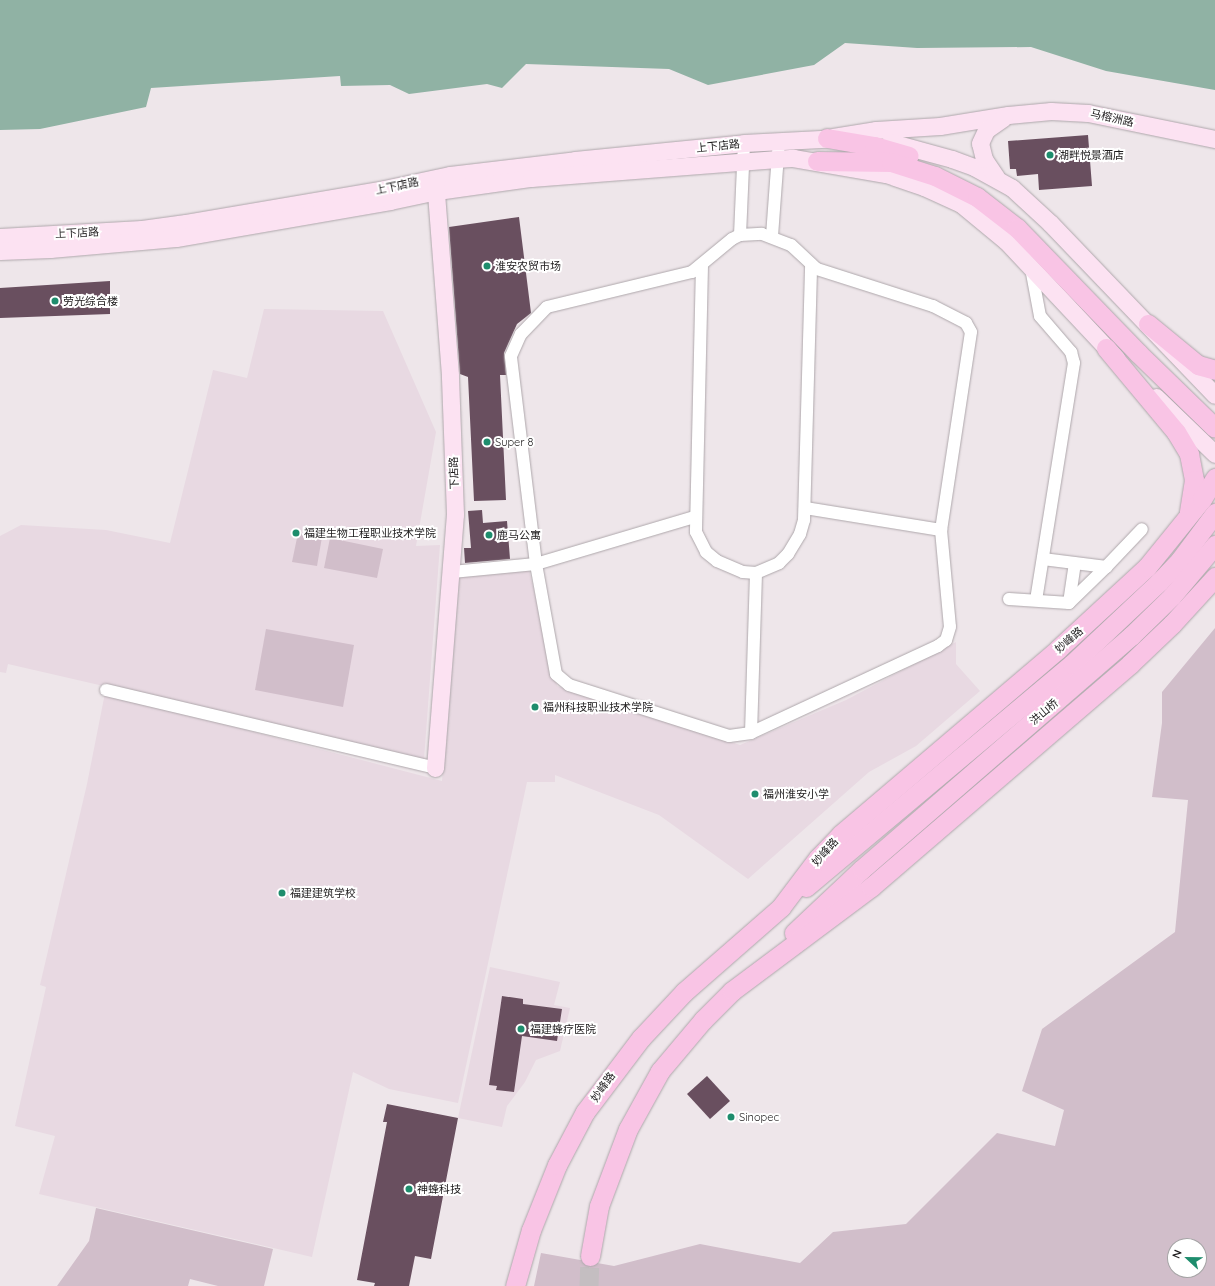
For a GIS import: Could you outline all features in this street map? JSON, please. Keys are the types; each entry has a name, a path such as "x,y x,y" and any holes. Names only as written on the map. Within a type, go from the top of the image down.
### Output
{"main road":[{"name":"马榕洲路","path":"827,138 876,130 940,126 1008,115 1051,111 1088,113 1215,139"},
{"path":"999,180 984,159 980,143 986,130 1008,115"},
{"path":"827,138 874,140 898,143 952,159 999,180 1030,203 1148,324 1172,353 1215,395"},
{"path":"827,138 874,146 921,159 982,190 1039,239 1164,370 1215,418"},
{"name":"上下店路","path":"0,237 135,230 186,224 575,160 744,143 827,138"},
{"name":"上下店路","path":"0,251 110,245 176,238 390,201 436,184 743,160 785,158 817,161 886,174 924,187 961,204 993,228 1106,348 1215,454"},
{"path":"817,161 892,162 928,173 978,197 1018,228 1138,353 1215,428"},
{"name":"下店路","path":"435,768 452,572 455,514 450,374 436,184"},
{"path":"1148,324 1198,365 1215,370"},
{"path":"1106,348 1176,432 1189,454 1194,480 1188,516"},
{"name":"妙峰路","path":"515,1286 528,1236 548,1185 585,1112 600,1089 641,1038 684,992 781,907 837,838 1088,623 1147,567 1188,516 1215,478"},
{"path":"781,907 1072,664 1160,582 1180,560 1215,513"},
{"name":"洪山桥","path":"732,991 862,869 1126,640 1172,596 1215,545"},
{"path":"590,1256 606,1186 636,1115 671,1057 732,991 871,886 1130,664 1176,620 1215,577"}],"street":[{"path":"772,236 787,140"},
{"path":"740,235 744,143"},
{"path":"740,235 772,236 791,245 811,264 825,272 920,300 959,319 970,328 971,338 941,530 950,627 946,640 938,646 751,732 729,736 569,685 559,679 555,668 536,564 512,375 511,356 516,342 536,321 541,311 553,304 692,272 732,239 740,235"},
{"path":"702,265 695,517 699,542 706,552 729,568 756,573 779,563 788,554 800,534 805,508 811,264"},
{"path":"1031,268 1040,316 1071,352 1074,363 1036,600"},
{"path":"805,508 941,530"},
{"path":"452,572 536,564 695,517"},
{"path":"1009,599 1069,603 1142,529"},
{"path":"1043,559 1106,567"},
{"path":"1069,603 1075,563"},
{"path":"751,732 756,573"},
{"path":"106,690 435,768"}],"shaded area":[{"path":"0,0 1215,0 1215,90 1106,71 1031,47 917,48 845,43 814,65 708,85 669,69 526,64 502,88 487,84 409,94 390,85 341,86 340,76 151,88 146,107 40,129 0,130"},
{"name":"福建生物工程职业技术学院","path":"264,309 383,311 436,432 416,546 440,545 424,760 8,664 6,673 0,672 0,536 21,525 106,530 170,543 213,370 247,378"},
{"path":"298,533 322,537 317,566 292,562"},
{"path":"330,538 383,549 377,578 324,568"},
{"name":"福建建筑学校","path":"529,570 557,686 740,745 846,700 956,642 956,664 980,691 916,746 869,772 748,879 659,815 555,775 555,782 527,782 458,1103 389,1089 353,1072 312,1257 39,1194 55,1136 15,1126 46,987 40,985 87,784 105,693 442,781 459,577"},
{"path":"1215,628 1215,1286 534,1286 541,1253 614,1266 700,1244 800,1263 833,1232 906,1224 997,1133 1055,1146 1064,1110 1022,1091 1042,1029 1175,932 1188,800 1152,797 1162,723 1162,692"},
{"path":"266,629 354,645 343,707 255,690"},
{"name":"福建蜂疗医院","path":"490,967 560,982 554,1005 570,1008 560,1051 536,1060 525,1082 507,1106 502,1127 458,1118"},
{"path":"96,1208 273,1249 264,1286 218,1286 190,1279 188,1286 57,1286 89,1241"}],"building":[{"name":"湖畔悦景酒店","path":"1088,135 1092,186 1039,190 1038,174 1017,176 1016,169 1010,169 1008,141"},
{"name":"淮安农贸市场","path":"519,217 531,313 517,324 504,353 506,375 500,375 506,500 474,501 468,377 460,374 449,227"},
{"name":"劳光综合楼","path":"110,281 110,314 0,318 0,288"},
{"name":"鹿马公寓","path":"482,510 483,523 507,521 510,559 465,563 464,548 471,548 468,511"},
{"path":"502,996 523,999 523,1004 562,1009 557,1041 522,1036 514,1092 496,1090 497,1086 489,1085"},
{"path":"707,1076 730,1101 710,1119 687,1094"},
{"name":"神蜂科技","path":"387,1104 458,1118 431,1259 415,1256 409,1286 374,1286 375,1283 357,1280 387,1122 383,1122"}],"tunnel":[{"path":"589,1286 590,1256"}],"place":[{"name":"湖畔悦景酒店","path":"1050,155"},
{"name":"淮安农贸市场","path":"487,266"},
{"name":"劳光综合楼","path":"55,301"},
{"name":"Super 8","path":"487,442"},
{"name":"福建生物工程职业技术学院","path":"296,533"},
{"name":"鹿马公寓","path":"489,535"},
{"name":"福州科技职业技术学院","path":"535,707"},
{"name":"福州淮安小学","path":"755,794"},
{"name":"福建建筑学校","path":"282,893"},
{"name":"福建蜂疗医院","path":"521,1029"},
{"name":"Sinopec","path":"731,1117"},
{"name":"神蜂科技","path":"409,1189"}]}
